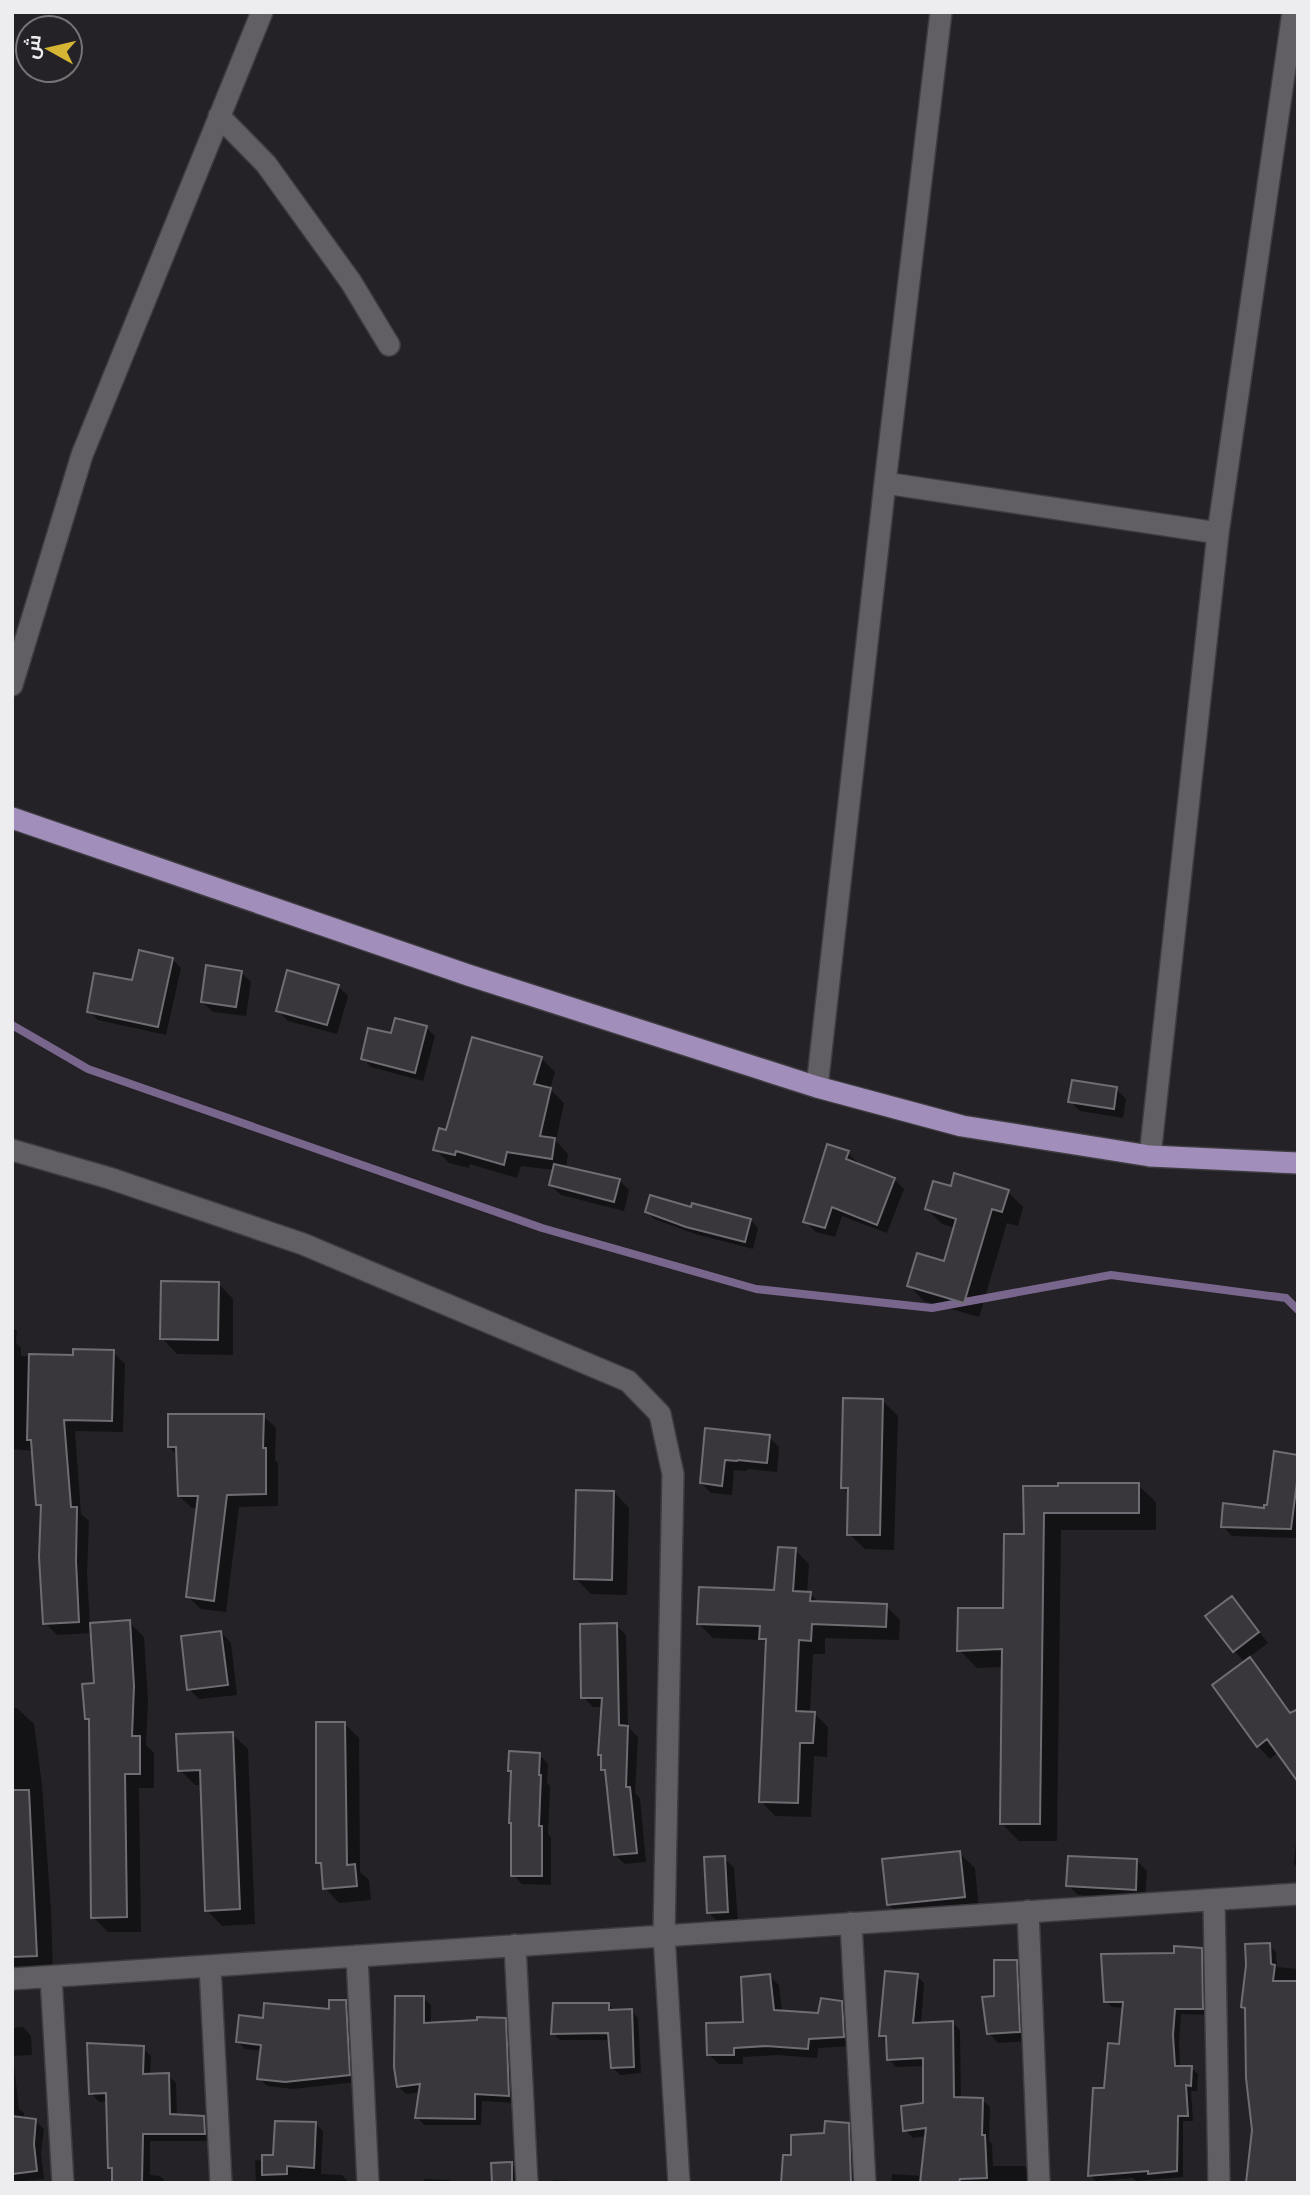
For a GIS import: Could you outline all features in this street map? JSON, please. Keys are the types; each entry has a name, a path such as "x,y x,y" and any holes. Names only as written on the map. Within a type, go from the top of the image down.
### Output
{"main road":[{"path":"12,818 468,975 817,1087 962,1126 1150,1156 1298,1163"}],"street":[{"path":"12,685 82,455 262,12"},
{"path":"817,1087 942,12"},
{"path":"1150,1156 1218,533 1293,12"},
{"path":"219,116 267,164 351,282 389,345"},
{"path":"886,483 1218,533"},
{"path":"12,1150 109,1178 303,1244 628,1381 660,1414 674,1474 664,1935 679,2183"},
{"path":"12,1979 1298,1894"},
{"path":"1214,1900 1219,2183"},
{"path":"1028,1911 1039,2183"},
{"path":"851,1923 865,2183"},
{"path":"515,1945 527,2183"},
{"path":"357,1956 368,2183"},
{"path":"210,1966 221,2183"},
{"path":"51,1977 63,2183"}],"building":[{"path":"139,950 173,958 158,1027 87,1012 94,973 132,980"},
{"path":"206,965 242,971 236,1007 201,1002"},
{"path":"287,970 339,985 327,1025 276,1011"},
{"path":"395,1018 427,1026 415,1073 361,1059 368,1028 391,1033"},
{"path":"472,1037 542,1057 534,1084 551,1088 540,1136 555,1138 552,1159 507,1152 504,1165 456,1151 455,1155 433,1150 439,1128 446,1130"},
{"path":"1072,1080 1117,1087 1114,1109 1068,1102"},
{"path":"827,1144 849,1151 846,1159 895,1178 877,1225 832,1207 825,1228 803,1222"},
{"path":"554,1164 620,1179 614,1202 549,1185"},
{"path":"954,1173 1009,1190 1002,1212 992,1209 964,1303 907,1286 917,1253 944,1261 956,1219 925,1209 933,1181 951,1186"},
{"path":"650,1195 691,1207 692,1203 751,1219 745,1242 686,1227 645,1212"},
{"path":"161,1281 219,1282 218,1340 160,1339"},
{"path":"73,1349 114,1350 112,1421 64,1420 71,1507 77,1507 79,1622 43,1624 39,1557 41,1505 36,1505 31,1440 27,1440 29,1354 73,1355"},
{"path":"843,1398 883,1399 880,1535 847,1535 848,1488 841,1488"},
{"path":"168,1414 264,1414 266,1494 227,1495 214,1601 186,1597 198,1496 178,1496 176,1447 168,1447"},
{"path":"705,1428 770,1435 767,1463 725,1460 722,1486 700,1483"},
{"path":"1274,1451 1298,1455 1291,1529 1221,1527 1223,1503 1264,1508 1264,1505 1267,1505"},
{"path":"1058,1483 1139,1483 1139,1513 1044,1513 1040,1824 1000,1824 1002,1649 957,1651 958,1608 1003,1608 1004,1534 1024,1534 1023,1486 1058,1486"},
{"path":"576,1490 614,1491 612,1580 574,1579"},
{"path":"778,1547 796,1548 793,1591 811,1592 810,1601 887,1604 886,1627 812,1624 811,1641 799,1640 796,1711 815,1712 813,1743 800,1743 798,1803 759,1802 766,1639 759,1639 760,1626 697,1624 699,1587 774,1590"},
{"path":"1232,1596 1259,1632 1233,1652 1205,1616"},
{"path":"130,1620 134,1686 132,1736 140,1736 140,1774 125,1774 127,1917 91,1918 89,1719 85,1719 82,1684 94,1683 90,1623"},
{"path":"617,1623 619,1725 628,1726 626,1787 630,1787 637,1853 614,1855 605,1770 601,1770 601,1755 598,1755 602,1698 581,1698 580,1624"},
{"path":"221,1631 228,1685 187,1690 181,1636"},
{"path":"1250,1657 1290,1713 1298,1709 1298,1782 1267,1739 1257,1747 1212,1685"},
{"path":"316,1722 345,1722 347,1865 355,1864 357,1886 323,1889 321,1863 316,1863"},
{"path":"233,1732 240,1909 205,1911 200,1770 178,1771 176,1734"},
{"path":"509,1751 540,1753 539,1826 542,1826 542,1876 511,1876"},
{"path":"12,1790 29,1790 37,1956 12,1957"},
{"path":"960,1851 965,1897 887,1905 882,1859"},
{"path":"725,1856 728,1912 707,1913 704,1857"},
{"path":"1068,1856 1137,1859 1136,1890 1066,1886"},
{"path":"1270,1943 1271,1964 1275,1965 1273,1981 1298,1981 1298,2183 1246,2183 1252,2130 1246,2078 1245,2008 1241,2007 1246,1965 1245,1944"},
{"path":"1174,1946 1202,1948 1203,2009 1175,2009 1175,2066 1192,2066 1191,2086 1186,2085 1188,2116 1178,2116 1177,2171 1088,2176 1093,2088 1104,2088 1108,2043 1119,2044 1123,2002 1104,2002 1101,1954 1174,1953"},
{"path":"994,1960 1017,1960 1020,2032 987,2034 982,1997 994,1996"},
{"path":"885,1971 918,1974 913,2023 953,2021 954,2097 983,2098 982,2135 985,2135 987,2178 960,2179 959,2183 920,2183 926,2128 903,2131 901,2106 923,2103 923,2058 887,2060 886,2036 879,2036"},
{"path":"770,1974 774,2010 818,2013 821,1998 842,2001 844,2037 809,2039 808,2049 766,2046 734,2048 734,2055 707,2055 706,2023 743,2022 741,1977"},
{"path":"395,1996 424,1996 424,2023 477,2020 477,2017 506,2018 509,2096 475,2094 475,2119 415,2118 420,2084 397,2087 394,2067"},
{"path":"329,2000 346,2000 350,2075 285,2082 257,2079 261,2045 236,2042 239,2015 263,2018 264,2003 329,2009"},
{"path":"553,2003 609,2003 609,2010 632,2009 634,2067 611,2068 608,2033 551,2034"},
{"path":"87,2043 144,2046 143,2074 169,2073 170,2114 204,2116 205,2134 143,2134 142,2183 112,2183 112,2168 108,2168 106,2093 89,2094"},
{"path":"12,2116 36,2119 34,2144 37,2171 12,2174"},
{"path":"275,2121 316,2122 314,2168 287,2166 287,2174 262,2175 262,2155 273,2155"},
{"path":"825,2121 849,2123 851,2183 781,2183 783,2155 791,2155 791,2135 824,2133"},
{"path":"512,2162 512,2183 492,2183 491,2163"}],"waterway":[{"path":"12,1025 88,1069 542,1228 756,1289 932,1308 1111,1275 1286,1298 1298,1310"}]}
